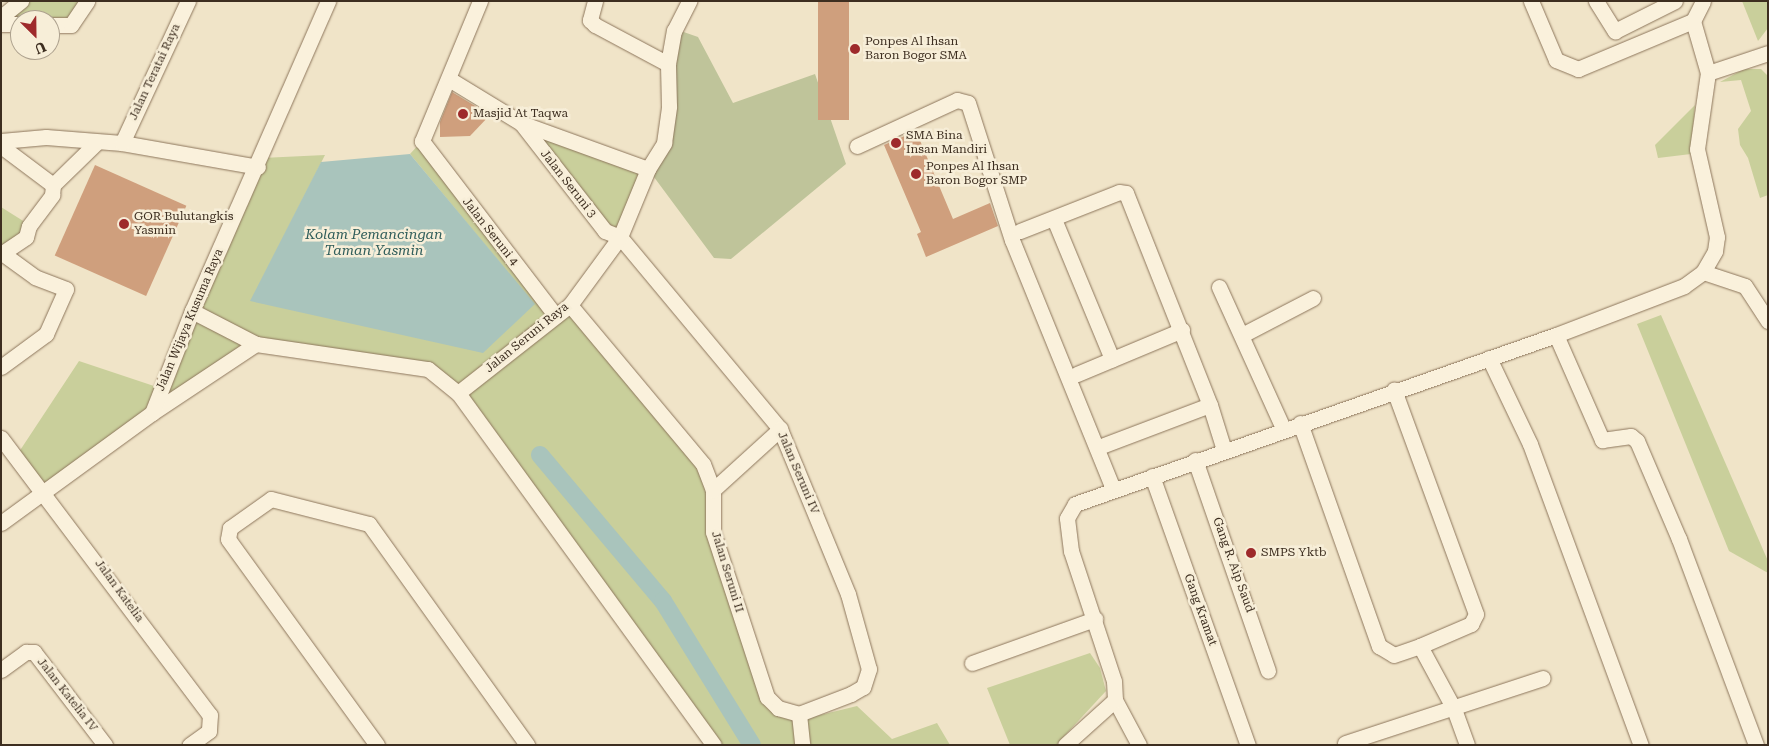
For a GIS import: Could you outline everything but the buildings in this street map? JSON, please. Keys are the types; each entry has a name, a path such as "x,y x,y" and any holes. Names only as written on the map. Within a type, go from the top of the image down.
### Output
{"street":[{"path":"1,17 21,1"},
{"path":"60,25 71,25 87,1"},
{"name":"Jalan Teratai Raya","path":"122,143 188,1"},
{"name":"Jalan Wijaya Kusuma Raya","path":"152,413 192,311 258,167 328,1"},
{"path":"449,79 480,1"},
{"path":"595,1 590,20 595,26 668,64"},
{"name":"Jalan Seruni Raya","path":"458,393 570,305 620,237 648,168 664,143 669,106 668,64 674,32 689,1"},
{"path":"1531,1 1556,60 1578,69 1693,21 1703,1"},
{"path":"1596,1 1615,31 1676,1"},
{"path":"1140,745 1115,700 1114,681 1071,550 1067,518 1075,504 1283,428 1556,335 1684,286 1703,272 1715,251 1717,237 1697,149 1708,73 1693,21"},
{"path":"1708,73 1768,52"},
{"name":"Jalan Seruni 3","path":"449,79 521,123 648,168"},
{"name":"Jalan Seruni 4","path":"449,79 422,134 426,147 556,316"},
{"path":"858,146 957,100 968,103 1012,240 1113,489"},
{"name":"Jalan Seruni 3","path":"521,123 605,231 620,237"},
{"path":"1,142 46,137 96,143 122,143 258,167"},
{"path":"1,367 46,334 66,290 35,277 2,254 26,237 29,226 52,195 53,185 96,143"},
{"path":"1,146 53,185"},
{"path":"1020,231 1119,192 1126,193 1182,330 1210,405 1224,450"},
{"path":"1054,219 1112,359"},
{"name":"Jalan Seruni IV","path":"620,237 780,429 848,594 870,669 863,686 851,694 799,714"},
{"path":"1703,272 1745,286 1768,321"},
{"path":"1219,286 1283,428"},
{"path":"1242,335 1313,298"},
{"name":"Jalan Seruni II","path":"570,305 703,464 713,490 713,532 767,697 778,708 799,714"},
{"path":"192,311 256,344 428,369 458,393 714,745"},
{"path":"1077,374 1182,330"},
{"path":"1556,335 1602,440 1631,436 1637,441 1756,745"},
{"path":"1,523 152,413 256,344"},
{"path":"1490,358 1530,444 1641,745"},
{"path":"1300,423 1379,646 1394,654 1420,646 1471,624 1476,614 1394,390"},
{"path":"1104,445 1210,405"},
{"path":"713,490 780,429"},
{"name":"Jalan Katelia","path":"1,438 42,493 86,546 210,715 209,731 190,745"},
{"name":"Gang R. Aip Saud","path":"1195,460 1268,671"},
{"name":"Gang Kramat","path":"1152,476 1248,745"},
{"path":"377,745 228,539 230,528 271,499 369,524 527,745"},
{"path":"972,662 1095,619"},
{"path":"1420,646 1454,709 1467,745"},
{"name":"Jalan Katelia IV","path":"1,670 26,652 34,652 105,745"},
{"path":"1345,743 1454,709 1543,678"},
{"path":"1065,745 1115,700"},
{"path":"799,714 802,745"}],"green space":[{"path":"23,1 81,1 71,24 60,23 60,10 14,10"},
{"path":"1742,1 1768,1 1768,28 1758,41"},
{"path":"675,29 698,37 733,103 815,74 846,164 731,259 714,258 648,169 664,143"},
{"path":"1744,69 1761,69 1768,76 1768,195 1760,198 1748,158 1740,145 1738,129 1751,111 1741,80 1720,82"},
{"path":"1695,105 1691,154 1658,158 1655,145"},
{"path":"521,123 648,169 620,237"},
{"path":"422,141 556,315 570,305 703,464 713,532 767,697 799,714 802,745 714,745 445,380 256,344 42,493 15,458 79,361 160,388 262,158 325,155 251,301 534,304 410,154"},
{"path":"1,207 28,224 1,253"},
{"path":"1661,315 1768,561 1768,573 1729,551 1637,324"},
{"path":"1090,653 1100,668 1106,691 1056,745 1010,745 987,688"},
{"path":"857,706 892,739 937,723 950,745 811,745 804,719"}],"water":[{"name":"Kolam Pemancingan Taman Yasmin","path":"410,154 535,304 483,353 250,301 321,162"}],"waterway":[{"path":"540,455 663,601 752,745"}],"place":[{"name":"Ponpes Al Ihsan Baron Bogor SMA","path":"855,49"},
{"name":"Masjid At Taqwa","path":"463,114"},
{"name":"SMA Bina Insan Mandiri","path":"896,143"},
{"name":"Ponpes Al Ihsan Baron Bogor SMP","path":"916,174"},
{"name":"GOR Bulutangkis Yasmin","path":"124,224"},
{"name":"SMPS Yktb","path":"1251,553"}]}
